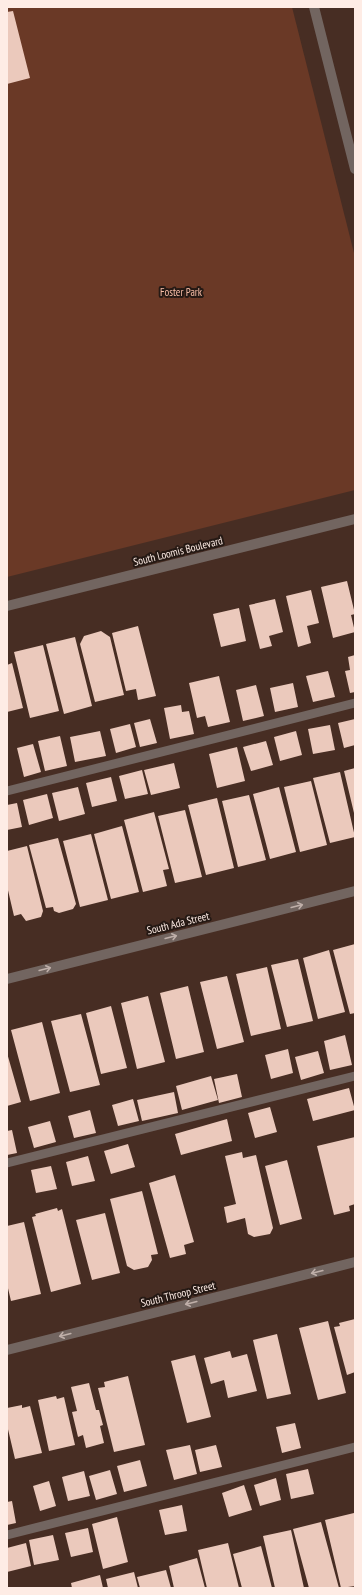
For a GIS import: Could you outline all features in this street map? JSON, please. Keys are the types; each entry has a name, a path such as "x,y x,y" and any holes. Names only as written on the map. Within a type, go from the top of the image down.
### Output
{"street":[{"path":"314,7 352,147 355,169"},
{"name":"South Loomis Boulevard","path":"7,606 355,519"},
{"name":"South Ada Street","path":"7,979 355,891"},
{"name":"South Throop Street","path":"7,1350 355,1262"}],"lane":[{"path":"7,791 355,703"},
{"path":"7,1164 355,1076"},
{"path":"7,1535 355,1447"}],"green space":[{"name":"Foster Park","path":"7,7 292,7 355,257 355,490 7,577"}],"building":[{"path":"13,11 30,78 7,84 7,12"},
{"path":"347,581 355,614 351,615 355,632 333,638 321,587"},
{"path":"311,590 319,623 307,626 311,643 298,647 286,596"},
{"path":"275,599 283,632 269,636 272,646 260,649 249,605"},
{"path":"239,608 246,641 221,647 213,614"},
{"path":"138,626 156,696 138,700 136,689 126,691 112,633"},
{"path":"101,631 110,637 124,695 95,702 80,644 84,636"},
{"path":"75,637 92,706 64,714 46,644"},
{"path":"43,645 59,711 30,718 14,652"},
{"path":"355,655 355,692 350,693 345,671 350,670 348,657"},
{"path":"12,663 23,708 7,712 7,665"},
{"path":"328,671 335,697 313,702 306,676"},
{"path":"219,676 230,722 208,727 205,716 197,718 189,683"},
{"path":"293,683 298,707 275,712 270,688"},
{"path":"256,685 264,716 243,721 236,690"},
{"path":"181,705 182,712 189,711 194,734 170,739 164,708"},
{"path":"150,719 157,743 140,747 134,723"},
{"path":"355,719 355,745 344,748 338,723"},
{"path":"130,724 136,747 116,753 110,729"},
{"path":"330,725 335,750 313,754 308,729"},
{"path":"100,731 106,756 75,762 70,737"},
{"path":"296,731 302,755 280,761 274,737"},
{"path":"60,736 67,766 45,771 38,741"},
{"path":"266,741 273,765 251,771 243,747"},
{"path":"33,744 41,772 24,777 17,748"},
{"path":"237,747 245,781 217,788 209,754"},
{"path":"174,763 180,788 151,795 144,770"},
{"path":"355,768 355,813 354,813 344,771"},
{"path":"142,770 148,794 125,799 119,776"},
{"path":"340,772 355,837 330,843 313,778"},
{"path":"111,777 117,801 92,807 86,783"},
{"path":"311,781 327,845 300,852 284,787"},
{"path":"78,787 85,814 59,821 52,793"},
{"path":"279,787 296,852 270,859 253,794"},
{"path":"47,794 53,818 29,825 23,800"},
{"path":"249,795 266,860 238,867 222,801"},
{"path":"217,798 234,868 206,875 188,805"},
{"path":"17,803 22,827 7,830 7,805"},
{"path":"185,810 202,877 175,883 158,816"},
{"path":"154,812 169,869 163,870 167,886 143,892 124,820"},
{"path":"122,826 139,892 111,899 94,834"},
{"path":"91,834 108,900 80,907 63,841"},
{"path":"58,838 76,904 73,909 59,913 54,911 53,907 46,908 29,845"},
{"path":"27,846 43,911 41,917 26,921 21,914 14,916 7,886 7,851"},
{"path":"355,944 355,1013 350,1014 333,950"},
{"path":"329,950 345,1012 318,1019 303,958"},
{"path":"298,959 313,1021 287,1027 271,965"},
{"path":"267,967 281,1029 251,1036 236,974"},
{"path":"227,976 244,1042 217,1049 200,982"},
{"path":"188,986 204,1052 176,1059 160,993"},
{"path":"148,996 165,1062 137,1069 121,1003"},
{"path":"111,1006 127,1068 101,1074 86,1013"},
{"path":"81,1014 100,1085 70,1092 51,1021"},
{"path":"42,1022 60,1093 30,1101 11,1030"},
{"path":"345,1035 352,1065 330,1070 324,1041"},
{"path":"288,1049 293,1073 271,1079 265,1055"},
{"path":"318,1051 324,1073 301,1080 295,1057"},
{"path":"7,1053 21,1102 7,1106"},
{"path":"237,1074 242,1097 219,1103 214,1079"},
{"path":"211,1076 218,1100 182,1110 176,1086"},
{"path":"349,1088 355,1110 313,1121 307,1099"},
{"path":"174,1092 178,1113 142,1121 137,1100"},
{"path":"133,1099 139,1121 118,1126 112,1105"},
{"path":"270,1107 277,1132 255,1138 248,1113"},
{"path":"90,1110 96,1133 74,1138 68,1116"},
{"path":"227,1119 232,1141 181,1155 175,1134"},
{"path":"50,1121 56,1142 34,1148 28,1127"},
{"path":"12,1130 17,1153 7,1155 7,1131"},
{"path":"355,1137 355,1204 349,1206 350,1211 334,1215 317,1146"},
{"path":"128,1144 135,1167 111,1174 104,1151"},
{"path":"242,1152 243,1158 256,1155 273,1228 270,1234 254,1237 248,1234 245,1218 227,1223 224,1207 236,1204 225,1156"},
{"path":"88,1156 95,1181 72,1186 66,1162"},
{"path":"287,1160 302,1219 280,1225 265,1166"},
{"path":"51,1166 57,1189 36,1193 31,1170"},
{"path":"175,1175 194,1242 184,1245 186,1254 170,1258 149,1183"},
{"path":"142,1191 158,1254 151,1255 152,1260 148,1267 134,1270 127,1266 110,1199"},
{"path":"57,1208 58,1211 62,1209 81,1284 51,1292 32,1217 36,1216 35,1214"},
{"path":"105,1213 120,1273 92,1280 76,1220"},
{"path":"24,1222 41,1294 11,1301 7,1284 7,1226"},
{"path":"355,1319 355,1372 347,1375 334,1327 340,1326 339,1323"},
{"path":"328,1321 346,1393 318,1400 299,1328"},
{"path":"277,1334 291,1394 267,1399 253,1340"},
{"path":"230,1351 232,1358 247,1354 257,1391 228,1398 224,1380 211,1384 204,1358"},
{"path":"195,1355 211,1417 187,1423 171,1361"},
{"path":"128,1376 145,1445 114,1452 98,1388 105,1387 104,1382"},
{"path":"89,1383 96,1410 99,1410 103,1425 100,1426 104,1443 86,1448 83,1435 78,1437 72,1412 77,1411 71,1387"},
{"path":"56,1396 57,1399 64,1397 75,1445 49,1451 38,1400"},
{"path":"22,1405 22,1408 30,1406 42,1453 15,1459 7,1425 7,1408"},
{"path":"295,1423 301,1448 282,1453 276,1427"},
{"path":"190,1445 197,1474 174,1480 166,1450"},
{"path":"216,1445 222,1467 200,1472 195,1450"},
{"path":"140,1460 147,1486 124,1492 117,1466"},
{"path":"308,1469 314,1494 291,1499 286,1474"},
{"path":"110,1470 117,1494 96,1500 89,1476"},
{"path":"84,1471 90,1496 68,1501 62,1477"},
{"path":"276,1478 281,1500 260,1506 254,1485"},
{"path":"49,1481 56,1506 40,1511 33,1486"},
{"path":"244,1485 252,1510 229,1517 222,1493"},
{"path":"12,1501 16,1523 7,1525 7,1502"},
{"path":"182,1505 187,1531 165,1535 159,1510"},
{"path":"354,1513 355,1586 341,1588 325,1520"},
{"path":"117,1517 128,1562 103,1569 92,1524"},
{"path":"321,1522 339,1588 309,1588 293,1529"},
{"path":"88,1528 93,1552 71,1557 65,1533"},
{"path":"291,1530 304,1588 275,1588 263,1536"},
{"path":"53,1535 59,1560 34,1565 29,1540"},
{"path":"26,1543 31,1566 7,1572 7,1548"},
{"path":"228,1543 239,1588 207,1588 198,1550"},
{"path":"261,1546 272,1588 242,1588 233,1554"},
{"path":"197,1558 205,1588 174,1588 169,1566"},
{"path":"166,1570 171,1588 140,1588 137,1577"},
{"path":"134,1572 138,1588 108,1588 106,1579"},
{"path":"100,1575 103,1588 72,1588 71,1583"}]}
